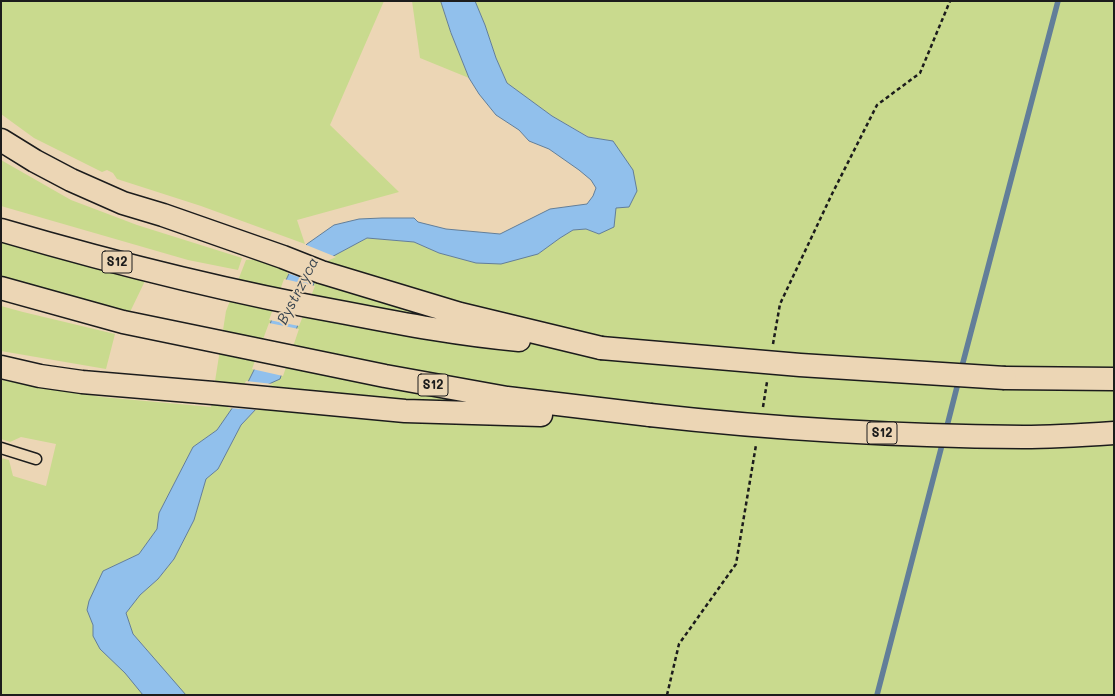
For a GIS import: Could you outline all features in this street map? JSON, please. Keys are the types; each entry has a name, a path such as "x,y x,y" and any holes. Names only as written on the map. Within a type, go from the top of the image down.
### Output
{"highway":[{"path":"1,140 35,161 71,180 123,203 163,215 321,272 460,314 601,348"},
{"name":"S12","path":"1,230 70,250 234,290 402,324 493,338 800,365 1005,378 1114,379"},
{"name":"S12","path":"1,288 123,322 385,376 507,398 718,423 811,430 1024,437 1114,434"},
{"path":"1,367 40,376 82,382 213,392 405,411 545,415 650,415"}],"lane":[{"path":"1,448 36,459"}],"path":[{"path":"772,351 780,304 832,194 877,104 920,73 950,1"},
{"path":"762,414 768,375"},
{"path":"667,695 679,644 736,564 758,438"}],"green space":[{"path":"1,1 384,1 330,125 399,192 297,220 305,244 201,206 117,179 113,173 107,170 102,172 34,138 1,114"},
{"path":"412,1 441,1 451,33 469,78 420,58"},
{"path":"475,1 1114,1 1114,695 1,695 1,458 9,460 13,476 46,486 56,444 21,437 10,442 1,439 1,380 102,397 211,407 226,311 246,260 297,257 281,291 257,364 242,394 217,430 193,447 159,513 157,529 139,554 103,571 87,610 93,625 93,636 150,653 133,634 126,613 140,595 158,579 174,559 194,520 206,479 218,469 241,425 257,408 260,388 296,330 316,278 326,260 367,238 414,242 439,253 476,263 538,254 573,230 586,229 599,234 613,141 589,137 552,116 507,83"},
{"path":"1,160 71,200 137,225 242,258 238,270 188,260 1,206"},
{"path":"1,241 145,281 130,312 1,276"},
{"path":"1,306 115,334 106,369 1,351"}],"water":[{"name":"Bystrzyca","path":"441,1 475,1 507,83 552,116 588,137 613,141 633,170 637,191 629,207 616,208 614,227 599,234 586,229 573,230 538,254 501,264 476,263 439,253 414,242 367,238 326,260 316,278 296,330 280,379 260,388 257,408 241,425 218,469 206,479 194,520 174,559 158,579 140,595 126,613 133,634 186,695 143,695 125,673 100,649 93,636 93,625 87,610 89,601 103,571 139,554 157,529 159,513 193,447 217,430 242,394 257,364 281,291 299,252 307,244 334,225 359,219 414,218 418,222 446,229 500,234 550,209 587,204 593,196 596,188 591,180 549,149 529,141 519,130 496,115 479,94 469,78 451,33"}],"pier":[{"path":"304,244 336,257 327,261 316,283 287,273 297,251"},
{"path":"284,279 315,286 299,326 269,320"},
{"path":"269,323 299,329 283,376 252,369"},
{"path":"246,381 273,384 261,389 258,410 228,408 240,392"}],"waterway":[{"path":"961,370 1058,1"},
{"path":"946,430 959,379"},
{"path":"877,695 943,441"}]}
